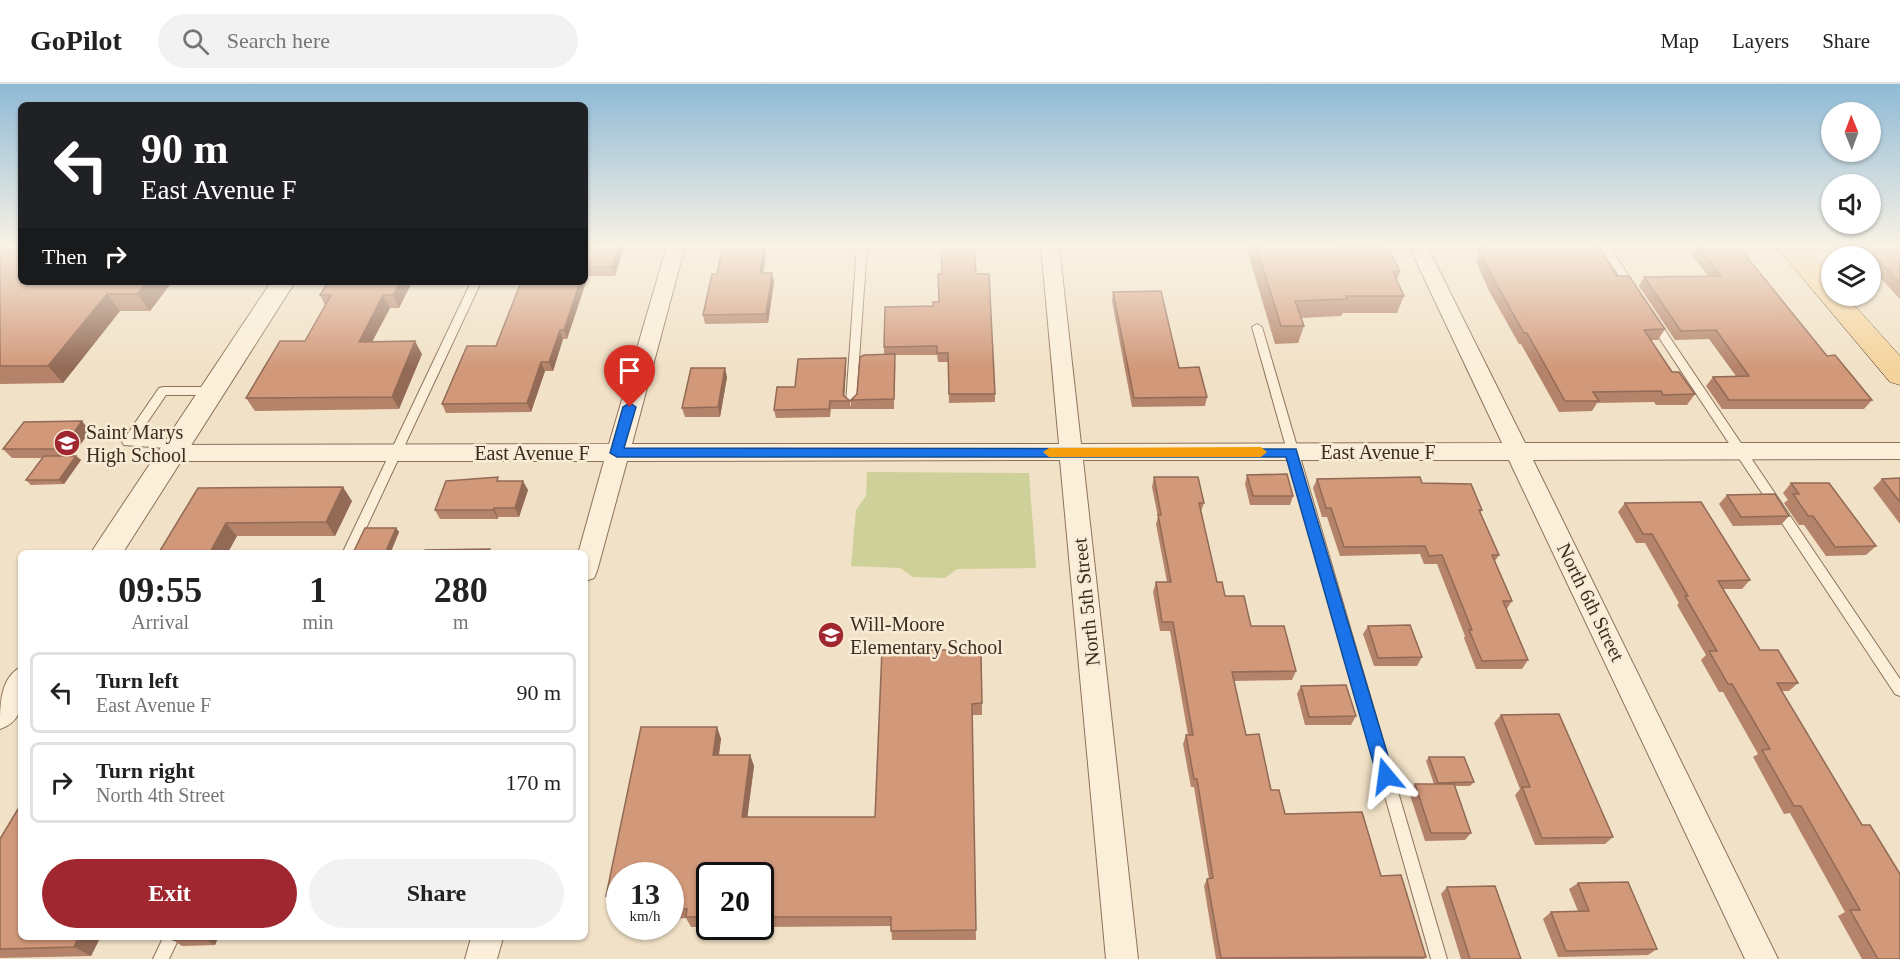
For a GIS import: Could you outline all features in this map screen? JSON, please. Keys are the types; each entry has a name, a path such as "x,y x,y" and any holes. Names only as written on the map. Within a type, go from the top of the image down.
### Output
{"main road":[{"path":"1824,287 1900,375"}],"street":[{"path":"108,550 280,287"},
{"path":"588,560 664,287"},
{"name":"North 5th Street","path":"1054,287 1122,959"},
{"name":"North 6th Street","path":"1438,287 1762,959"},
{"name":"East Avenue F","path":"173,449 396,453 1900,451"},
{"path":"0,714 18,687"},
{"path":"481,959 486,940"}],"lane":[{"path":"350,550 474,287"},
{"path":"851,403 859,287"},
{"path":"1631,287 1636,295"},
{"path":"1649,314 1900,690"},
{"path":"1257,327 1439,959"},
{"path":"173,449 128,442 163,391 212,391"},
{"path":"161,959 170,940"}],"green space":[{"path":"867,472 1029,473 1036,568 957,569 945,578 913,577 900,568 851,566 856,510 866,496"}],"building":[{"path":"0,287 143,287 137,294 107,294 48,366 0,366"},
{"path":"325,287 397,287 393,295 383,295 359,342 415,341 392,397 246,398 280,341 305,341 331,295 320,295"},
{"path":"519,287 578,287 564,330 560,330 549,362 541,362 527,403 442,404 467,346 496,346"},
{"path":"709,287 770,287 766,314 703,315"},
{"path":"938,287 990,287 995,394 949,394 948,353 937,353 937,346 884,347 885,307 933,306 933,302 939,302"},
{"path":"1269,287 1400,287 1404,296 1346,296 1347,299 1295,301 1304,326 1281,326"},
{"path":"1498,287 1636,287 1665,329 1644,330 1672,372 1679,372 1695,394 1663,395 1661,391 1593,392 1599,401 1565,401 1527,333 1524,333"},
{"path":"1651,287 1771,287 1827,356 1835,355 1872,400 1729,400 1713,377 1749,376 1716,330 1681,331"},
{"path":"1161,291 1179,368 1199,367 1207,397 1134,398 1113,292"},
{"path":"895,354 894,399 851,400 857,394 860,357"},
{"path":"846,358 843,395 850,401 830,401 829,409 774,410 777,387 795,387 798,359"},
{"path":"691,368 725,368 718,407 682,408"},
{"path":"82,421 62,449 3,449 24,422"},
{"path":"44,456 76,456 59,480 26,480"},
{"path":"1287,474 1293,496 1253,496 1247,475"},
{"path":"498,477 497,481 523,481 515,508 435,510 446,481"},
{"path":"1154,477 1198,477 1204,503 1199,503 1217,582 1222,582 1225,596 1244,596 1251,626 1284,626 1296,671 1232,672 1246,735 1259,734 1271,790 1279,790 1285,814 1362,812 1381,876 1401,875 1426,957 1221,958 1207,879 1213,878 1197,779 1194,779 1186,735 1193,735 1173,622 1162,622 1156,582 1171,582 1158,515 1161,515"},
{"path":"1420,477 1422,483 1471,484 1482,510 1479,510 1499,555 1492,555 1512,601 1503,601 1528,660 1482,661 1442,555 1429,556 1425,546 1344,547 1331,508 1326,508 1317,479"},
{"path":"1900,478 1900,502 1882,479"},
{"path":"1791,483 1829,483 1876,546 1835,547 1813,516 1808,516 1793,494 1799,494"},
{"path":"343,487 326,522 226,523 211,550 160,550 198,488"},
{"path":"1775,494 1789,516 1741,517 1727,495"},
{"path":"1701,502 1750,580 1718,581 1760,650 1778,650 1798,683 1777,683 1862,825 1870,825 1900,874 1900,959 1878,959 1850,910 1860,910 1801,806 1794,806 1762,750 1770,749 1732,684 1728,684 1709,651 1717,651 1685,596 1688,596 1652,534 1643,534 1625,503"},
{"path":"365,528 396,528 386,550 354,550"},
{"path":"490,549 490,550 425,550"},
{"path":"1410,625 1422,657 1378,658 1368,626"},
{"path":"882,650 970,650 970,654 981,655 982,703 972,704 976,930 891,931 891,917 774,917 774,862 696,862 696,917 686,917 684,862 613,862 641,727 717,727 713,755 750,755 742,817 875,817"},
{"path":"1346,685 1356,716 1309,717 1301,686"},
{"path":"1559,714 1613,837 1542,838 1522,787 1530,787 1501,715"},
{"path":"1429,757 1464,757 1474,782 1438,783"},
{"path":"1415,784 1454,784 1471,833 1431,833"},
{"path":"18,809 18,940 77,940 74,947 0,949 0,839"},
{"path":"1628,882 1657,949 1566,951 1551,912 1589,911 1578,883"},
{"path":"1495,886 1521,959 1470,959 1447,887"}],"slow traffic":[{"path":"1049,452 1261,452"}],"place":[{"name":"Saint Marys High School","path":"67,443"},
{"name":"Will-Moore Elementary School","path":"831,635"}],"route":[{"path":"630,407 617,453 1292,452 1386,776"}]}
